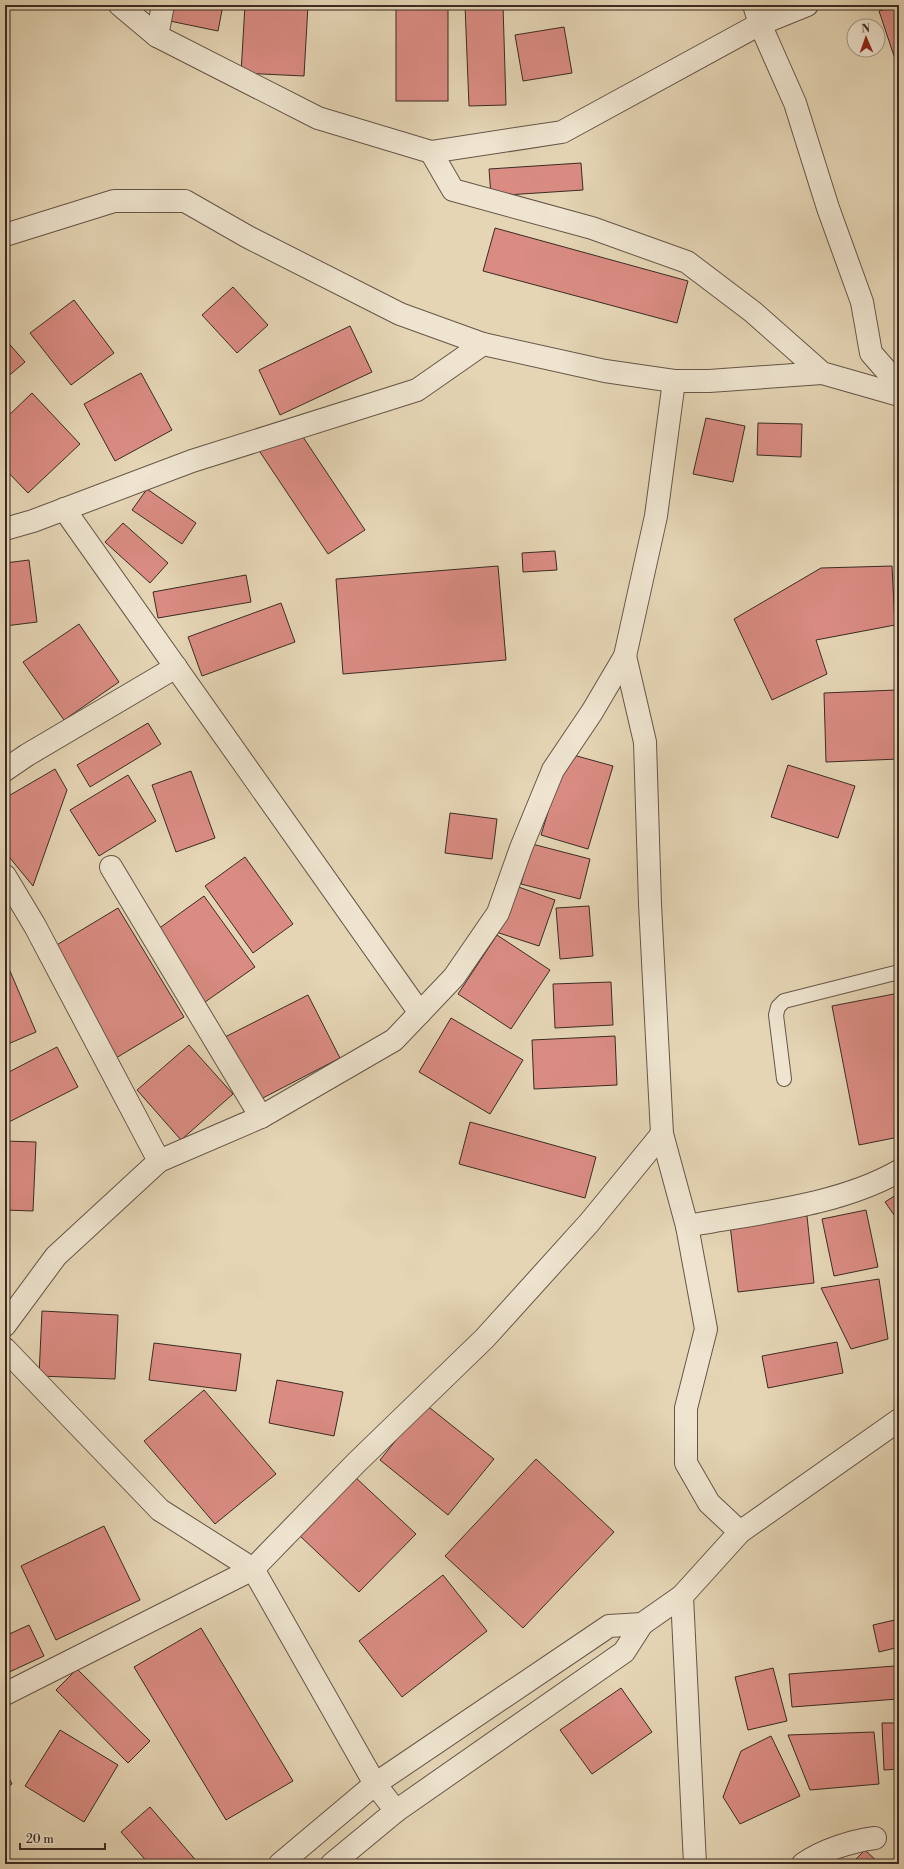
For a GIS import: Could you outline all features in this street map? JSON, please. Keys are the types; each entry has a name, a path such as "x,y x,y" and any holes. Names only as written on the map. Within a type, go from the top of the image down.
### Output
{"street":[{"path":"120,5 157,36 318,118 431,152 562,132 757,15 807,5"},
{"path":"157,36 163,5"},
{"path":"757,15 795,103 828,208 862,302 871,353 899,385"},
{"path":"431,152 454,190 592,228 687,262 753,312 822,373"},
{"path":"5,235 114,201 185,201 248,237 400,314 483,344 605,372 674,381 709,381 822,373 899,395"},
{"path":"5,529 192,462 417,390 483,344"},
{"path":"5,1325 56,1256 159,1161 261,1117 394,1040 454,977 498,913 521,848 554,770 592,712 625,656 656,516 674,381"},
{"path":"64,509 420,1012"},
{"path":"625,656 645,742 650,904 662,1134 687,1226 706,1329 686,1408 686,1463 709,1503 740,1532"},
{"path":"5,770 27,755 176,667"},
{"path":"111,868 261,1117"},
{"path":"5,876 36,926 159,1161"},
{"path":"5,1694 253,1569 356,1463 485,1338 590,1223 662,1134"},
{"path":"687,1226 821,1201 884,1179 899,1171"},
{"path":"5,1350 160,1510 253,1569 375,1784 396,1811"},
{"path":"332,1864 396,1811 624,1652 642,1624 682,1596 740,1532 899,1420"},
{"path":"682,1596 695,1864"},
{"path":"280,1864 375,1784 609,1626 642,1624"},
{"path":"804,1864 812,1858 839,1848 862,1840 875,1838"}],"lane":[{"path":"784,1079 776,1015 778,1007 784,1001 899,972"}],"building":[{"path":"163,5 223,5 218,31 160,19"},
{"path":"245,5 308,5 304,76 241,73"},
{"path":"396,5 448,5 448,101 396,101"},
{"path":"465,5 503,5 506,105 469,106"},
{"path":"899,5 899,71 886,32 886,18 881,18 879,11"},
{"path":"564,27 572,73 523,81 515,35"},
{"path":"581,163 583,190 491,196 489,169"},
{"path":"495,228 688,281 677,323 483,271"},
{"path":"233,287 268,325 237,353 202,315"},
{"path":"74,300 114,353 71,385 30,333"},
{"path":"350,326 372,372 280,415 259,370"},
{"path":"5,339 25,362 5,379"},
{"path":"141,373 172,430 115,461 84,404"},
{"path":"32,393 80,444 28,493 5,469 5,419"},
{"path":"706,418 745,426 733,482 693,474"},
{"path":"291,419 365,530 328,554 254,443"},
{"path":"758,423 802,424 801,457 757,455"},
{"path":"147,489 196,523 182,544 132,510"},
{"path":"123,523 168,563 150,583 105,542"},
{"path":"555,551 557,570 523,572 522,553"},
{"path":"29,560 37,622 5,626 5,563"},
{"path":"498,566 506,660 343,674 336,579"},
{"path":"892,566 895,625 816,640 827,674 772,700 734,619 821,568"},
{"path":"246,575 251,602 158,618 153,592"},
{"path":"281,603 295,642 202,676 188,637"},
{"path":"79,624 119,682 64,720 23,662"},
{"path":"896,690 899,759 826,762 824,693"},
{"path":"148,723 161,744 90,787 77,765"},
{"path":"566,753 613,766 588,849 541,835"},
{"path":"788,765 855,786 838,838 771,817"},
{"path":"55,769 67,790 33,886 5,852 5,798"},
{"path":"191,771 215,838 176,852 152,785"},
{"path":"128,775 156,821 99,856 70,810"},
{"path":"450,813 497,819 492,859 445,853"},
{"path":"532,844 590,859 580,899 521,884"},
{"path":"245,857 293,924 253,953 205,886"},
{"path":"513,885 555,900 539,946 496,932"},
{"path":"204,896 255,967 205,1002 154,932"},
{"path":"589,906 593,956 560,959 556,908"},
{"path":"118,908 184,1017 116,1058 50,949"},
{"path":"497,935 550,970 511,1029 458,994"},
{"path":"7,964 36,1032 8,1044 5,1036 5,965"},
{"path":"611,982 613,1025 555,1028 553,984"},
{"path":"899,993 899,1137 859,1145 832,1006"},
{"path":"308,995 340,1058 257,1101 225,1037"},
{"path":"451,1018 523,1060 490,1114 419,1072"},
{"path":"615,1036 617,1085 534,1089 532,1040"},
{"path":"189,1045 233,1094 181,1140 137,1090"},
{"path":"57,1047 78,1087 5,1124 5,1074"},
{"path":"470,1122 596,1157 585,1198 459,1164"},
{"path":"5,1141 36,1142 33,1211 5,1210"},
{"path":"899,1193 899,1222 885,1202"},
{"path":"866,1210 878,1267 834,1276 822,1219"},
{"path":"807,1216 814,1283 738,1292 730,1225"},
{"path":"879,1279 888,1339 851,1349 821,1288"},
{"path":"42,1311 118,1315 115,1379 39,1376"},
{"path":"837,1342 843,1373 768,1388 762,1356"},
{"path":"154,1343 241,1354 236,1391 149,1380"},
{"path":"277,1380 343,1392 334,1436 269,1423"},
{"path":"204,1390 276,1474 215,1524 144,1441"},
{"path":"425,1404 494,1459 448,1515 380,1460"},
{"path":"536,1459 614,1532 523,1628 445,1556"},
{"path":"355,1477 416,1534 359,1592 299,1535"},
{"path":"104,1526 140,1600 56,1640 21,1566"},
{"path":"443,1575 487,1631 402,1697 359,1641"},
{"path":"899,1619 899,1647 879,1652 873,1625"},
{"path":"29,1625 44,1656 5,1674 5,1636"},
{"path":"201,1628 293,1781 226,1820 134,1667"},
{"path":"895,1666 898,1699 792,1707 789,1674"},
{"path":"773,1668 787,1721 748,1730 735,1677"},
{"path":"77,1669 150,1741 128,1763 56,1690"},
{"path":"621,1688 652,1732 592,1774 560,1730"},
{"path":"882,1723 899,1723 899,1769 884,1770"},
{"path":"60,1730 118,1765 84,1822 25,1786"},
{"path":"874,1732 879,1784 810,1790 788,1735"},
{"path":"771,1736 800,1796 740,1824 723,1797 741,1751"},
{"path":"5,1770 12,1784 5,1788"},
{"path":"150,1807 199,1864 149,1864 121,1832"},
{"path":"865,1850 880,1864 851,1864"},
{"path":"361,1860 369,1864 359,1864"}]}
